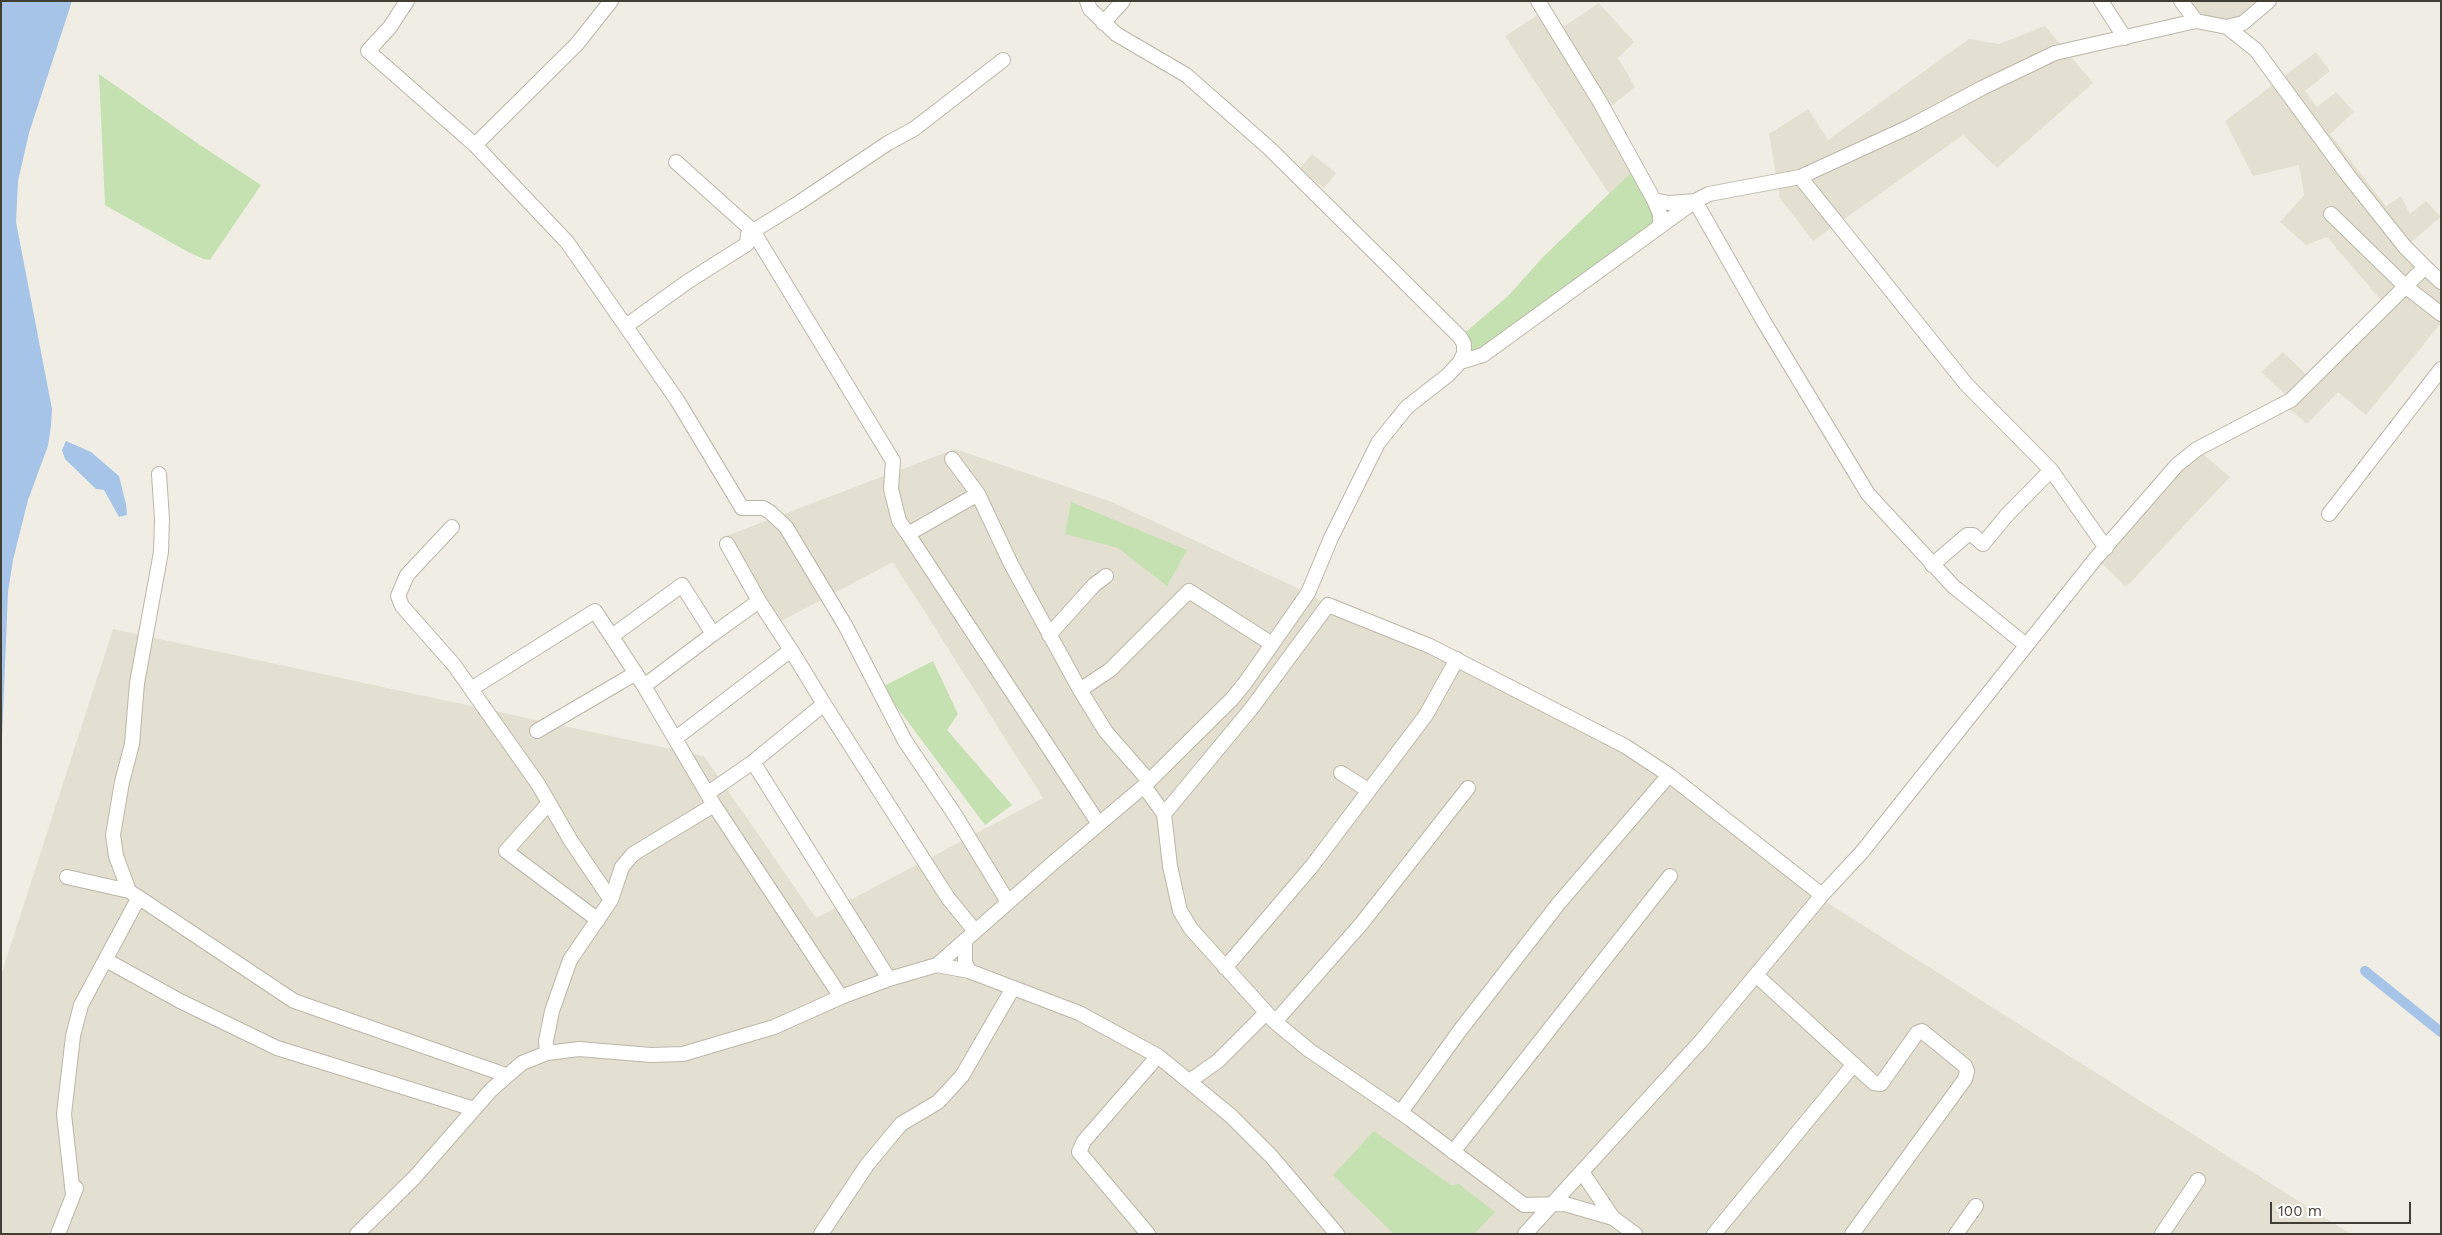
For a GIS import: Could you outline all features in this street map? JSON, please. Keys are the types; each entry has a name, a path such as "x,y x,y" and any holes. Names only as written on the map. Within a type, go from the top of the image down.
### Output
{"street":[{"path":"407,1 390,27 368,51 475,145 567,242 677,400 742,508 762,508 770,512 786,526 845,625 905,741 955,815 1008,902"},
{"path":"475,145 577,44 611,1"},
{"path":"1087,1 1090,10 1103,22 1139,49 1157,57 1186,75 1219,102 1269,148 1450,326 1464,344 1483,355"},
{"path":"1103,22 1123,1"},
{"path":"1538,1 1600,102 1654,200 1660,214 1660,225"},
{"path":"2100,1 2125,38"},
{"path":"2181,1 2196,21"},
{"path":"1460,362 1483,355 1660,225 1695,201 1709,194 1800,177 1911,126 1982,88 2055,53 2196,21 2227,27 2239,25 2269,1"},
{"path":"2251,17 2250,27 2256,50"},
{"path":"2227,27 2256,50 2346,174 2405,247 2441,282"},
{"path":"626,326 687,282 747,244 748,234 888,143 914,129 1003,60"},
{"path":"676,162 753,231 893,461 891,489 899,521 1099,824"},
{"path":"1800,177 1966,384 2051,470 2106,548"},
{"path":"1654,200 1669,203 1695,201"},
{"path":"1695,201 1764,322 1868,494 1953,586 2026,644"},
{"path":"2330,214 2405,286 2441,314"},
{"path":"1528,1230 1702,1040 1822,896 1862,852 2026,644 2177,465 2197,449 2291,400 2425,267"},
{"path":"937,966 1008,902 1147,784 1232,699 1308,593 1331,538 1378,443 1407,407 1448,375 1460,362 1464,353 1464,344"},
{"path":"2329,514 2441,369"},
{"path":"952,459 978,494 1010,564 1080,690 1106,732 1147,784 1164,814 1170,866 1180,911 1191,930 1270,1018 1309,1050 1400,1112 1524,1205 1565,1204 1613,1218 1635,1234"},
{"path":"1932,565 1967,535 1973,535 1983,544 2007,515 2051,470"},
{"path":"58,1234 75,1191 64,1114 73,1036 81,1005 106,960 134,895 116,856 114,835 122,782 132,744 137,683 161,552 162,519 158,474"},
{"path":"908,534 978,494"},
{"path":"452,527 407,575 398,596 402,606 454,665 549,803 571,841 611,900"},
{"path":"727,544 759,601 970,935 965,962 969,971"},
{"path":"1049,635 1094,585 1106,576"},
{"path":"612,636 682,585 713,634"},
{"path":"1080,690 1110,670 1189,591 1272,644"},
{"path":"1308,593 1328,605 1430,646 1457,659 1625,746 1668,775 1822,896"},
{"path":"644,686 759,601"},
{"path":"1164,814 1251,709 1328,605"},
{"path":"471,689 596,611 676,738 711,799 841,997"},
{"path":"676,738 791,650"},
{"path":"1225,968 1312,866 1426,715 1457,659"},
{"path":"537,731 636,673"},
{"path":"547,1053 546,1041 552,1011 563,978 579,945 611,900 618,876 633,854 711,799 824,704"},
{"path":"753,762 889,979"},
{"path":"1341,773 1368,790"},
{"path":"1400,1112 1461,1028 1559,903 1668,775"},
{"path":"1191,1080 1218,1061 1270,1018 1362,923 1468,788"},
{"path":"549,803 506,851 598,920"},
{"path":"1453,1152 1670,876"},
{"path":"67,877 134,895 294,1001 506,1075"},
{"path":"106,960 180,1001 277,1048 474,1109"},
{"path":"357,1234 414,1178 506,1075 522,1063 547,1053 579,1049 651,1055 683,1054 735,1041 774,1028 841,997 889,979 937,966 969,971 1079,1013 1158,1056 1191,1080 1231,1116 1271,1156 1337,1234"},
{"path":"1756,975 1874,1083 1881,1084 1917,1033 1922,1031 1965,1066 1967,1071 1965,1079 1852,1234"},
{"path":"821,1234 866,1165 901,1124 938,1102 962,1076 1013,988"},
{"path":"1148,1234 1079,1152 1084,1141 1158,1056"},
{"path":"1714,1234 1854,1064"},
{"path":"1582,1172 1613,1218"},
{"path":"2162,1234 2198,1180"},
{"path":"1524,1205 1528,1230"},
{"path":"1956,1234 1976,1206"}],"shaded area":[{"path":"2181,1 2269,1 2243,23 2196,21"},
{"path":"1599,3 1634,42 1618,58 1635,87 1605,111 1636,168 1610,195 1505,36 1544,11 1557,31"},
{"path":"2045,26 2093,83 1997,168 1963,135 1813,241 1780,198 1769,134 1808,109 1828,140 1969,39 1999,44"},
{"path":"2316,52 2330,71 2305,91 2317,107 2336,92 2354,112 2330,134 2386,206 2401,196 2410,214 2426,201 2441,217 2405,247 2441,282 2441,323 2366,415 2338,392 2307,424 2285,405 2291,400 2261,372 2283,352 2311,379 2385,305 2327,237 2306,245 2280,222 2304,195 2299,165 2253,176 2225,121"},
{"path":"1312,154 1336,173 1324,188 1300,169"},
{"path":"955,449 1112,502 1308,593 1328,605 1632,742 1815,895 2349,1233 1,1234 1,975 113,629 704,756 816,918 1043,798 893,562 774,625 726,536"},
{"path":"2197,449 2230,477 2126,587 2096,558"}],"green space":[{"path":"99,74 261,185 210,260 188,252 105,205"},
{"path":"1636,168 1660,225 1476,352 1470,349 1460,337 1509,295 1544,256"},
{"path":"1071,502 1187,550 1167,586 1118,548 1065,534"},
{"path":"933,661 958,714 947,730 1012,805 985,825 882,687"},
{"path":"1374,1131 1451,1185 1459,1184 1495,1212 1474,1234 1394,1234 1333,1175"}],"water":[{"path":"1,1 72,1 29,133 18,181 16,222 52,409 48,446 28,500 13,560 8,592 1,763"},
{"path":"66,441 91,452 119,476 127,515 119,517 104,490 96,489 65,459 62,450"}],"waterway":[{"path":"2365,971 2441,1032"}]}
